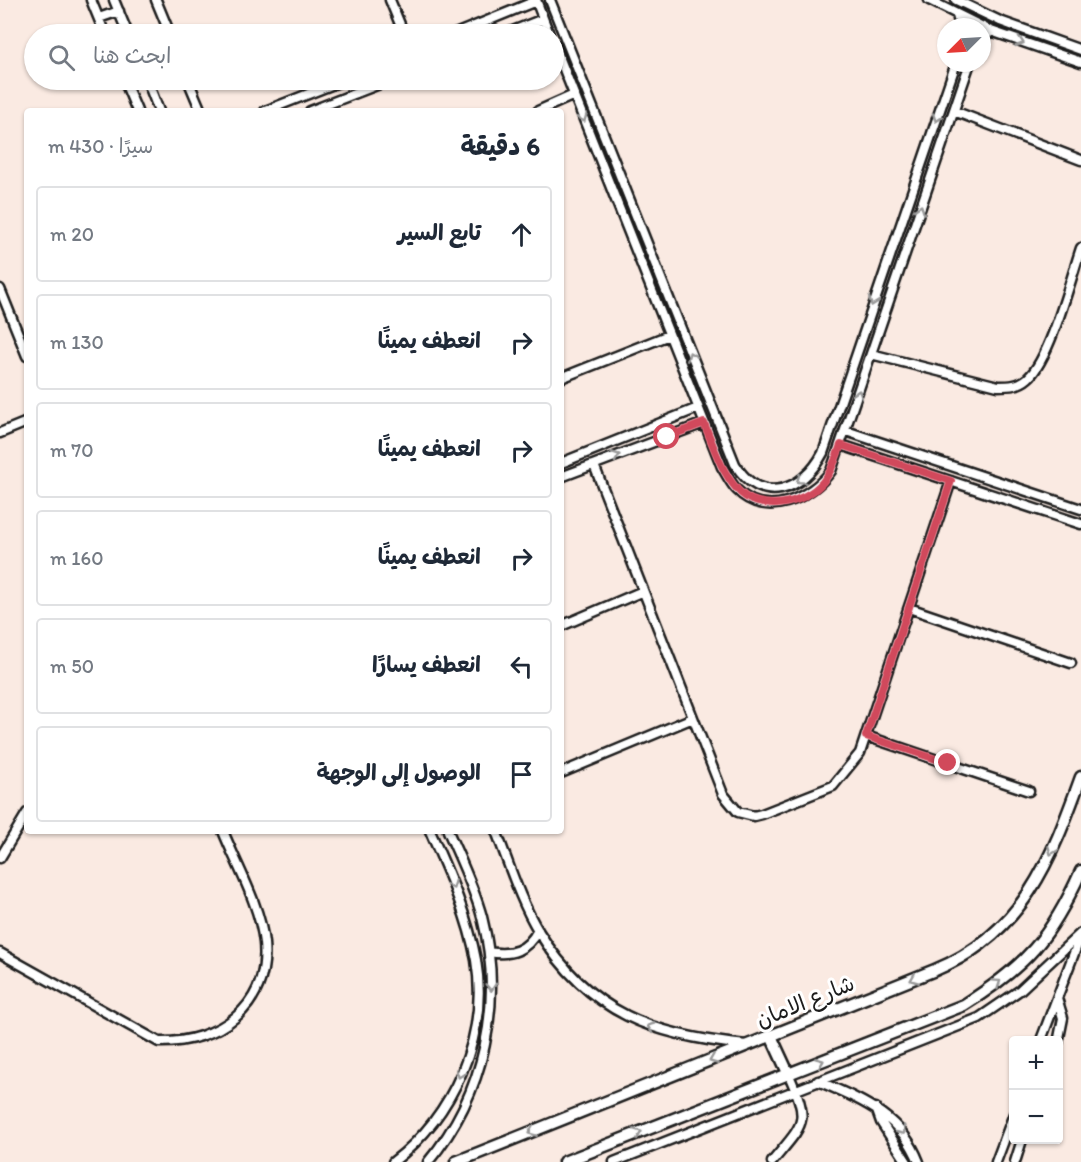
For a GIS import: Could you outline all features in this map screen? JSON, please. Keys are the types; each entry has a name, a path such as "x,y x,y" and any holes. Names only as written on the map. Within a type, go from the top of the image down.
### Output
{"street":[{"path":"91,0 101,24"},
{"path":"114,0 124,24"},
{"path":"156,0 166,24"},
{"path":"390,0 400,24"},
{"path":"550,0 560,24"},
{"path":"929,0 963,18"},
{"path":"957,0 1000,21 1081,50"},
{"path":"486,24 536,1 545,24"},
{"path":"99,18 119,11"},
{"path":"530,24 543,19"},
{"path":"991,31 1081,62"},
{"path":"564,35 735,464 743,478 756,486 770,490 788,488 803,480 816,467 823,453 953,72"},
{"path":"564,70 722,466 738,491 750,500 765,503 796,500 810,493 831,471 967,72"},
{"path":"128,90 136,108"},
{"path":"151,90 158,108"},
{"path":"192,90 200,108"},
{"path":"273,108 318,90"},
{"path":"330,90 335,101"},
{"path":"318,108 364,90"},
{"path":"545,108 574,95"},
{"path":"954,111 1081,160"},
{"path":"899,229 912,233"},
{"path":"632,242 644,237"},
{"path":"871,354 998,386 1016,385 1029,378 1042,359 1081,248"},
{"path":"0,289 24,349"},
{"path":"564,377 669,335"},
{"path":"564,462 698,408"},
{"path":"0,433 24,423"},
{"path":"564,476 704,423"},
{"path":"642,430 648,444"},
{"path":"846,431 1081,509"},
{"path":"841,445 1081,524"},
{"path":"887,460 891,447"},
{"path":"594,465 727,801 732,808 746,815 762,814 832,786 860,753 951,481"},
{"path":"564,625 643,591"},
{"path":"909,608 1071,663"},
{"path":"564,772 693,718"},
{"path":"866,736 1029,791"},
{"name":"شارع الامان","path":"456,1162 940,968 994,937 1040,879 1081,777"},
{"path":"0,858 24,818"},
{"path":"0,952 159,1042 183,1042 205,1037 225,1026 242,1010 255,990 263,967 264,943 259,920 224,834"},
{"path":"393,1162 411,1148 430,1128 450,1098 469,1053 479,995 471,940 431,834"},
{"path":"428,1162 461,1113 483,1056 492,996 489,952 481,915 449,834"},
{"path":"497,834 538,930 560,963 584,987 620,1012 672,1034 749,1045"},
{"path":"564,1162 964,1005 1004,979 1036,948 1077,888 1081,871"},
{"path":"489,952 507,954 517,952 526,946 538,930"},
{"path":"1043,1036 1081,934"},
{"path":"614,1162 979,1018 1020,990 1081,934"},
{"path":"1057,998 1064,1018 1060,1036"},
{"path":"771,1036 803,1110 802,1122 772,1162"},
{"path":"818,1081 876,1107 902,1131 919,1162"},
{"path":"876,1107 881,1122 907,1162"},
{"path":"996,1162 1009,1127"},
{"path":"1015,1162 1021,1144"}],"route":[{"path":"667,437 704,423 722,466 738,491 750,500 765,503 781,504 810,493 831,471 841,445 951,481 866,736 948,763"}]}
